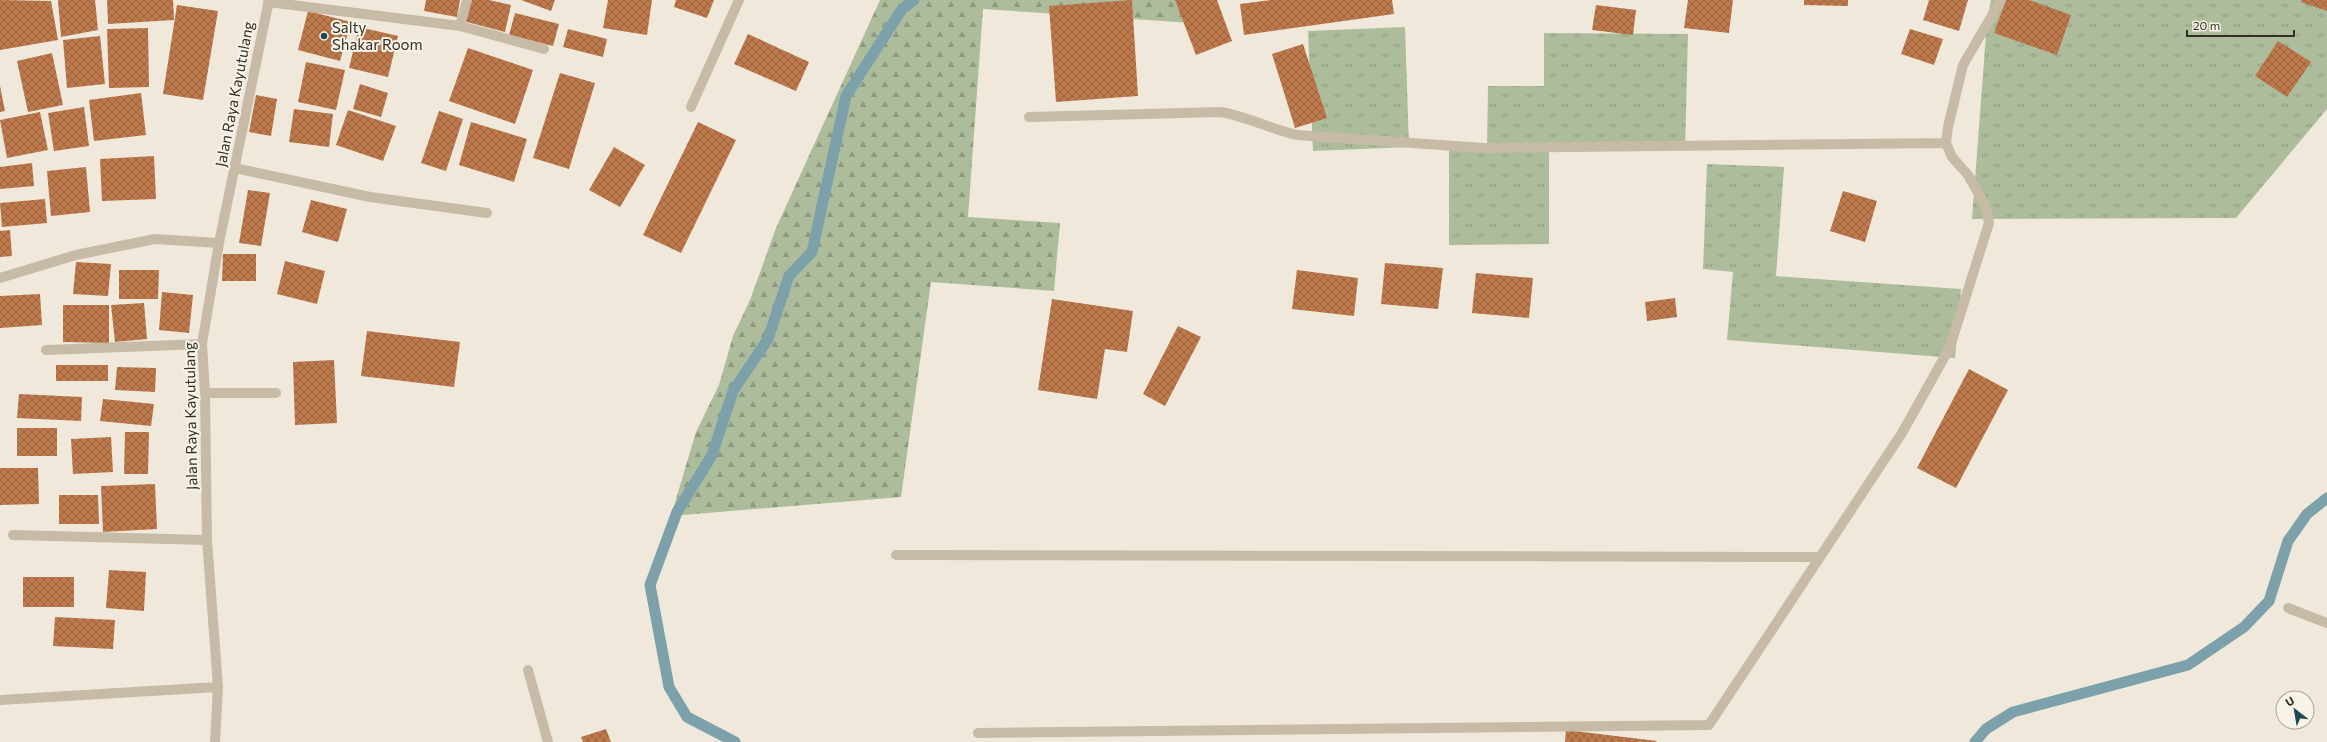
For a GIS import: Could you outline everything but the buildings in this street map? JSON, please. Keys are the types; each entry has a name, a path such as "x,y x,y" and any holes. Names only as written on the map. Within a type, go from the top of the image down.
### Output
{"street":[{"path":"460,26 467,0"},
{"path":"691,108 739,0"},
{"path":"978,733 1709,724 1818,557 1902,433 1950,348 1989,223 1985,205 1968,175 1952,157 1946,143 1948,127 1962,65 2001,0"},
{"path":"268,1 460,26 544,49"},
{"name":"Jalan Raya Kayutulang","path":"215,742 218,687 207,540 205,393 202,344 219,243 268,1"},
{"path":"1029,117 1221,112 1244,117 1279,131 1297,135 1484,148 1946,143"},
{"path":"235,168 370,196 487,213"},
{"path":"0,278 76,255 155,239 219,243"},
{"path":"46,350 202,344"},
{"path":"205,393 276,393"},
{"path":"13,535 207,540"},
{"path":"896,555 1818,557"},
{"path":"2288,608 2327,623"},
{"path":"528,670 548,742"},
{"path":"0,700 218,687"}],"green space":[{"path":"880,0 1209,0 1207,24 983,9 968,217 1060,223 1054,291 931,282 901,497 671,516 696,432 719,385 733,336 750,300 776,228"},
{"path":"1991,0 2327,0 2327,109 2236,218 1972,219 1987,21"},
{"path":"1405,27 1409,147 1313,151 1308,31"},
{"path":"1544,33 1688,34 1685,150 1549,146 1549,244 1449,245 1449,148 1487,147 1488,86 1544,86"},
{"path":"1707,164 1784,167 1776,276 1961,289 1955,358 1727,340 1733,272 1703,269"}],"waterway":[{"path":"735,742 687,717 669,687 650,585 677,512 712,455 733,391 768,339 789,276 812,252 846,96 902,9 914,0"},
{"path":"1975,742 1986,729 2013,712 2188,665 2244,627 2269,601 2288,541 2307,514 2327,498"}],"place":[{"name":"Salty Shakar Room","path":"324,36"}]}
